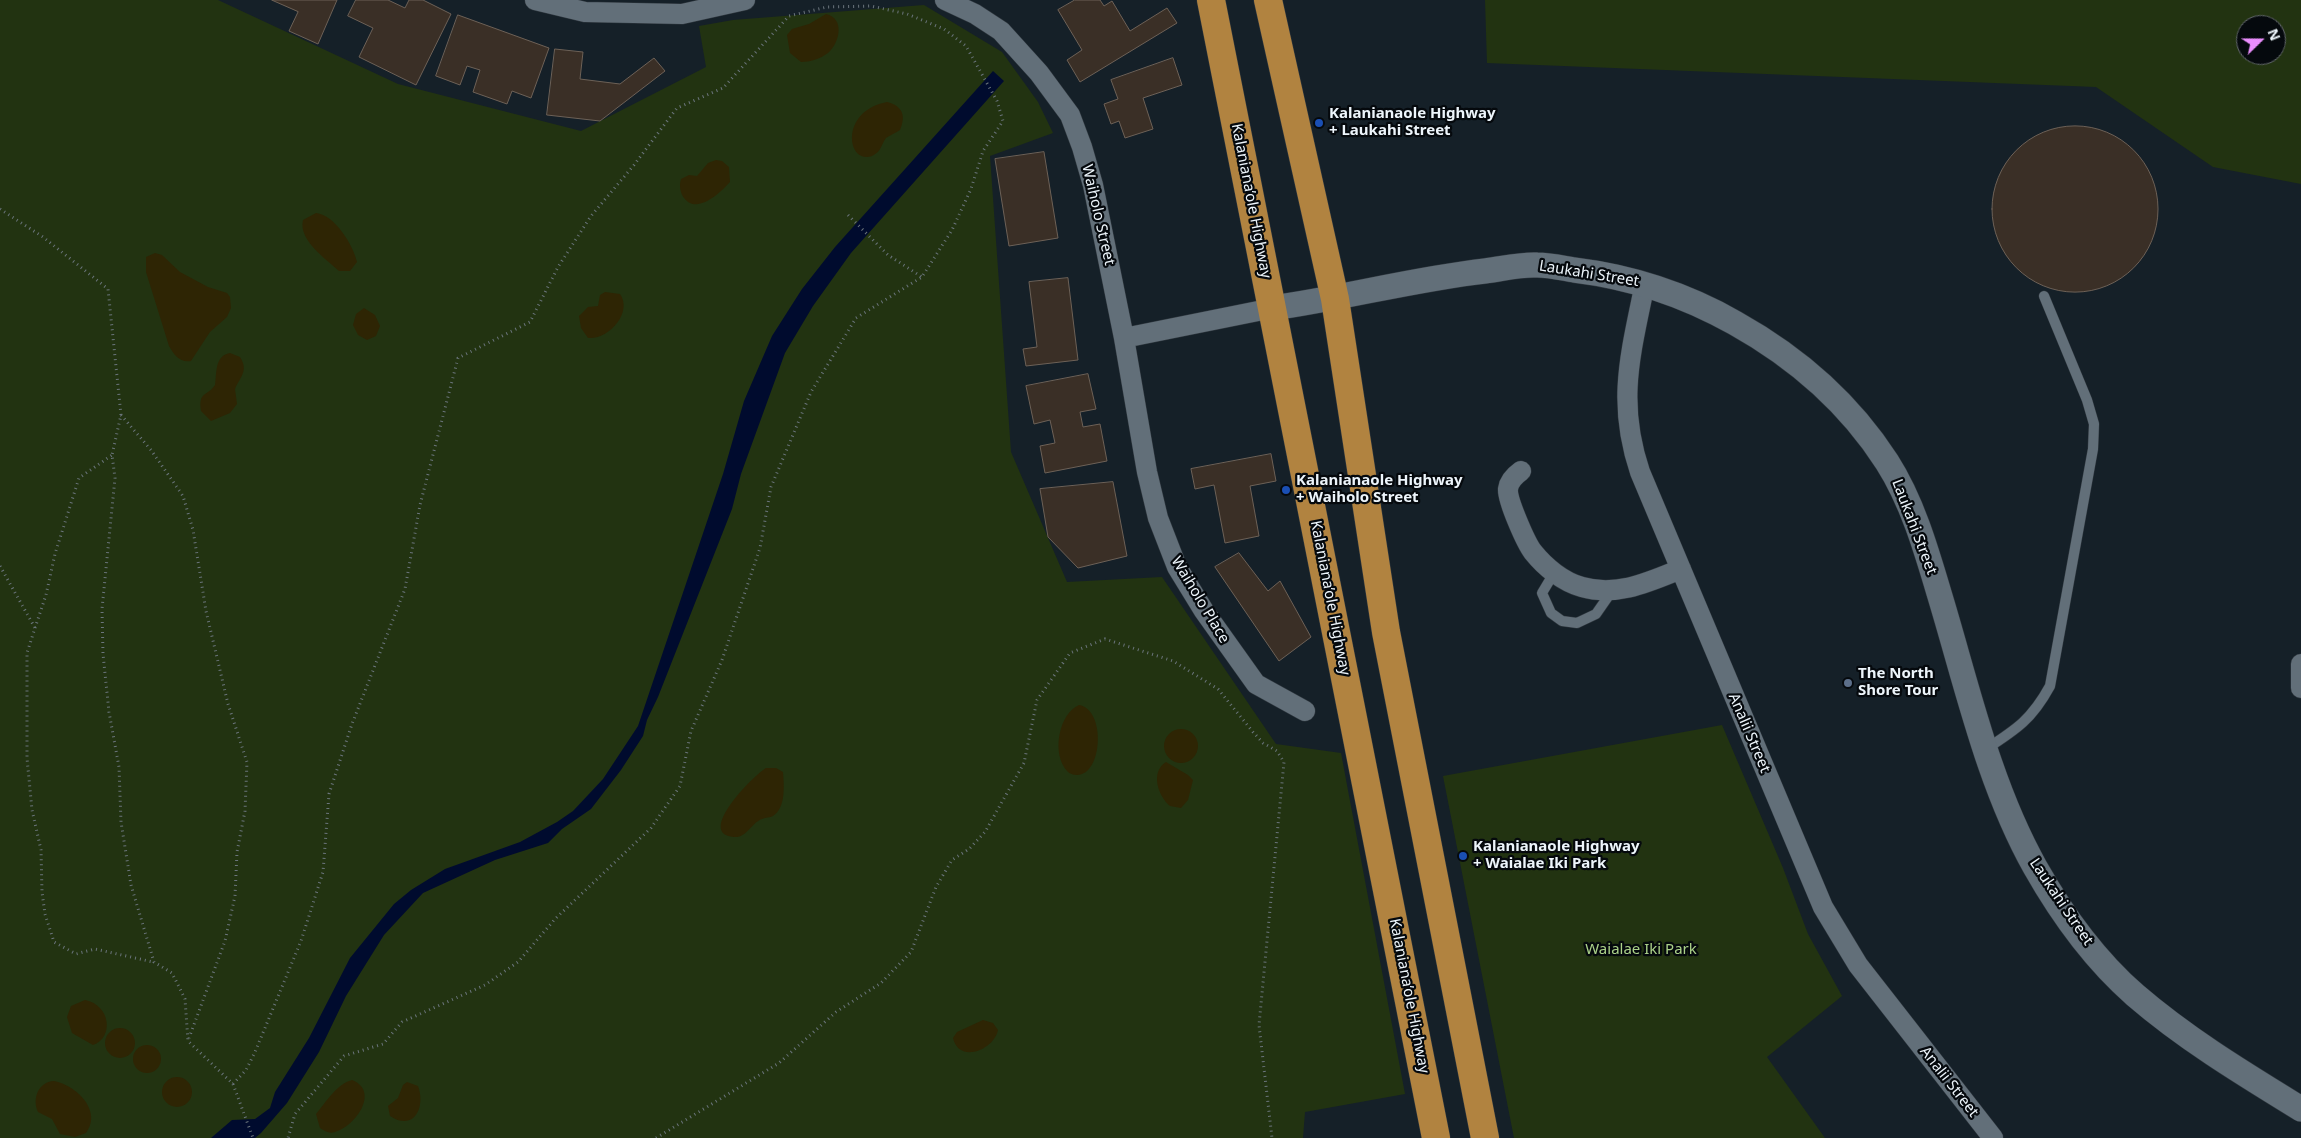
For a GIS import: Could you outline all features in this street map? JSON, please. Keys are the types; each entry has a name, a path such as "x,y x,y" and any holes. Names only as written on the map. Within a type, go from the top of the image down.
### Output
{"highway":[{"name":"Kalaniana’ole Highway","path":"1211,0 1436,1138"},
{"path":"1268,0 1335,299 1386,632 1485,1138"}],"street":[{"path":"535,0 585,12 645,7 682,14 745,0"},
{"name":"Waiholo Street","path":"945,0 975,14 1002,32 1039,72 1070,115 1093,185 1124,338"},
{"name":"Laukahi Street","path":"1273,308 1335,299 1453,275 1536,265 1601,273 1645,283 1702,304 1764,339 1810,372 1854,417 1883,456 1913,516 1925,548 1986,749 2014,826 2034,866 2058,904 2088,945 2134,994 2190,1038 2301,1109"},
{"name":"Analii Street","path":"1645,283 1627,376 1626,415 1629,434 1640,472 1822,907 1858,965 1993,1138"},
{"path":"1124,338 1273,308"},
{"name":"Waiholo Place","path":"1124,338 1147,472 1158,518 1177,567 1204,611 1256,684 1305,711"},
{"path":"1521,471 1510,482 1508,497 1532,551 1554,573 1582,587 1612,591 1642,585 1681,569"},
{"path":"2301,664 2301,688"}],"lane":[{"path":"1986,749 2018,728 2037,709 2050,686 2093,449 2094,424 2088,400 2044,296"},
{"path":"1554,573 1542,593 1550,613 1562,621 1577,623 1596,614 1612,591"}],"path":[{"path":"233,1084 246,1070 255,1052 301,941 323,872 329,794 352,724 405,589 420,505 458,358 530,322 558,267 592,216 634,165 676,108 723,88 789,16 828,7 871,6 907,14 956,36 966,46 997,101 1003,121 983,151 971,189 952,230 922,277 856,318 811,392 771,488 760,548 722,660 691,731 680,786 651,828 555,919 518,962 485,984 402,1022 383,1044 344,1056 295,1114 288,1138"},
{"path":"0,209 43,237 108,289 121,415 112,454 115,478 102,609 103,654 109,712 119,767 121,822 131,885 154,962"},
{"path":"848,215 888,255 922,277"},
{"path":"121,415 151,450 183,496 192,530 206,611 228,704 247,762 245,811 236,852 235,896 227,932 188,1041"},
{"path":"112,454 80,478 55,554 46,595 26,653 27,758 32,810 40,850 45,914 54,942 76,954 95,949 154,962 172,974 185,999 188,1041 233,1084 253,1138"},
{"path":"0,566 34,628"},
{"path":"656,1138 779,1063 836,1012 881,983 911,952 936,887 952,860 969,849 985,832 1024,763 1037,700 1070,653 1105,639 1173,661 1218,689 1253,732 1263,742 1277,751 1284,762 1259,1025 1272,1138"}],"green space":[{"path":"0,0 218,0 398,84 581,131 706,67 699,26 733,20 924,5 1002,52 1038,102 1053,133 990,156 1011,452 1067,582 1162,577 1276,744 1341,753 1405,1094 1305,1112 1303,1138 0,1138"},
{"path":"1485,0 2301,0 2301,184 2213,167 2096,87 1487,63"},
{"name":"Waialae Iki Park","path":"1722,725 1783,868 1808,934 1842,996 1767,1057 1825,1138 1514,1138 1443,776"}],"sand":[{"path":"826,14 832,16 838,25 838,37 832,49 822,57 801,62 790,53 787,35 792,29 809,24"},
{"path":"887,102 897,106 902,112 903,120 900,130 886,138 875,154 863,157 857,153 853,145 852,136 855,125 861,115 872,107"},
{"path":"716,160 722,161 729,167 730,182 708,201 695,204 689,203 682,194 681,179 689,175 697,176 708,163"},
{"path":"316,213 330,219 352,247 357,262 350,271 339,271 309,242 305,235 303,220"},
{"path":"155,253 162,255 180,272 208,287 227,293 230,297 231,308 227,317 210,332 191,361 184,361 178,358 169,346 146,272 146,257"},
{"path":"605,292 620,294 623,301 621,316 611,330 596,337 588,338 581,328 579,316 588,307 598,306 600,295"},
{"path":"364,308 375,315 380,326 376,336 367,340 358,335 353,325 356,314"},
{"path":"230,353 240,357 244,366 243,374 235,389 237,404 230,413 211,421 201,411 201,400 215,385 216,371 221,358"},
{"path":"1079,705 1088,709 1094,718 1098,742 1092,765 1086,772 1077,775 1069,773 1064,767 1059,751 1059,742 1060,733 1067,716"},
{"path":"1181,729 1193,734 1198,746 1193,758 1181,763 1169,758 1164,746 1169,734"},
{"path":"1166,762 1193,780 1188,800 1181,808 1170,806 1159,790 1158,772"},
{"path":"766,768 776,768 783,772 783,796 780,808 772,817 763,818 746,833 738,837 724,833 721,826 731,804 750,781"},
{"path":"85,1000 94,1003 100,1008 107,1022 104,1036 93,1045 72,1033 67,1017 71,1006"},
{"path":"983,1020 993,1023 998,1030 990,1043 984,1048 969,1052 962,1051 956,1046 953,1038 957,1032"},
{"path":"120,1028 131,1032 135,1043 131,1054 120,1058 109,1054 105,1043 109,1032"},
{"path":"147,1045 157,1049 161,1059 157,1069 147,1073 137,1069 133,1059 137,1049"},
{"path":"177,1077 188,1081 192,1092 188,1103 177,1107 166,1103 162,1092 166,1081"},
{"path":"352,1080 360,1085 364,1092 362,1108 357,1116 343,1128 333,1133 325,1131 320,1128 316,1114 341,1085"},
{"path":"54,1081 71,1088 85,1100 91,1116 90,1125 86,1133 75,1137 60,1134 52,1119 38,1112 36,1097 40,1088 48,1082"},
{"path":"407,1082 418,1086 420,1094 419,1109 412,1119 406,1121 398,1120 390,1116 388,1106 398,1098 403,1085"}],"water":[{"path":"993,71 1004,81 851,253 813,306 785,353 741,474 732,509 658,697 647,720 643,736 621,770 591,809 562,829 548,843 495,860 423,893 384,935 346,996 319,1052 287,1103 255,1138 211,1138 232,1120 255,1119 270,1108 275,1092 309,1038 350,958 394,904 411,890 445,869 520,842 557,822 573,811 603,779 638,726 723,474 744,401 772,336 802,289 835,247"}],"building":[{"path":"272,0 337,0 318,44 289,31 298,12"},
{"path":"356,0 388,0 405,8 409,0 423,0 451,14 416,85 359,57 373,28 348,16"},
{"path":"1075,0 1100,0 1104,6 1112,1 1130,31 1167,8 1177,23 1080,82 1067,60 1082,50 1058,10"},
{"path":"458,15 549,48 531,98 512,91 507,104 473,92 480,70 467,66 460,85 436,76"},
{"path":"555,49 583,52 580,79 620,84 654,58 665,71 600,121 547,115"},
{"path":"1173,58 1182,85 1143,98 1153,129 1125,138 1119,121 1111,124 1104,104 1118,99 1111,80"},
{"path":"2083,126 2107,132 2134,150 2152,177 2157,193 2157,225 2152,241 2134,268 2121,278 2099,289 2067,292 2043,286 2022,273 2011,262 1995,233 1992,201 1998,177 2011,156 2022,145 2051,129"},
{"path":"1044,152 1058,238 1009,246 995,159"},
{"path":"1068,278 1078,360 1026,366 1023,349 1037,347 1029,282"},
{"path":"1088,374 1096,409 1080,412 1083,427 1100,424 1107,461 1045,473 1040,446 1055,443 1050,420 1034,424 1026,386"},
{"path":"1271,454 1276,481 1250,486 1259,536 1225,543 1214,485 1195,489 1191,469"},
{"path":"1113,482 1127,556 1078,568 1048,537 1040,489"},
{"path":"1239,553 1268,591 1280,581 1311,637 1279,661 1215,567"}],"place":[{"name":"Kalanianaole Highway + Laukahi Street","path":"1319,123"},
{"name":"Kalanianaole Highway + Waiholo Street","path":"1286,490"},
{"name":"The North Shore Tour","path":"1848,683"},
{"name":"Kalanianaole Highway + Waialae Iki Park","path":"1463,856"}]}
